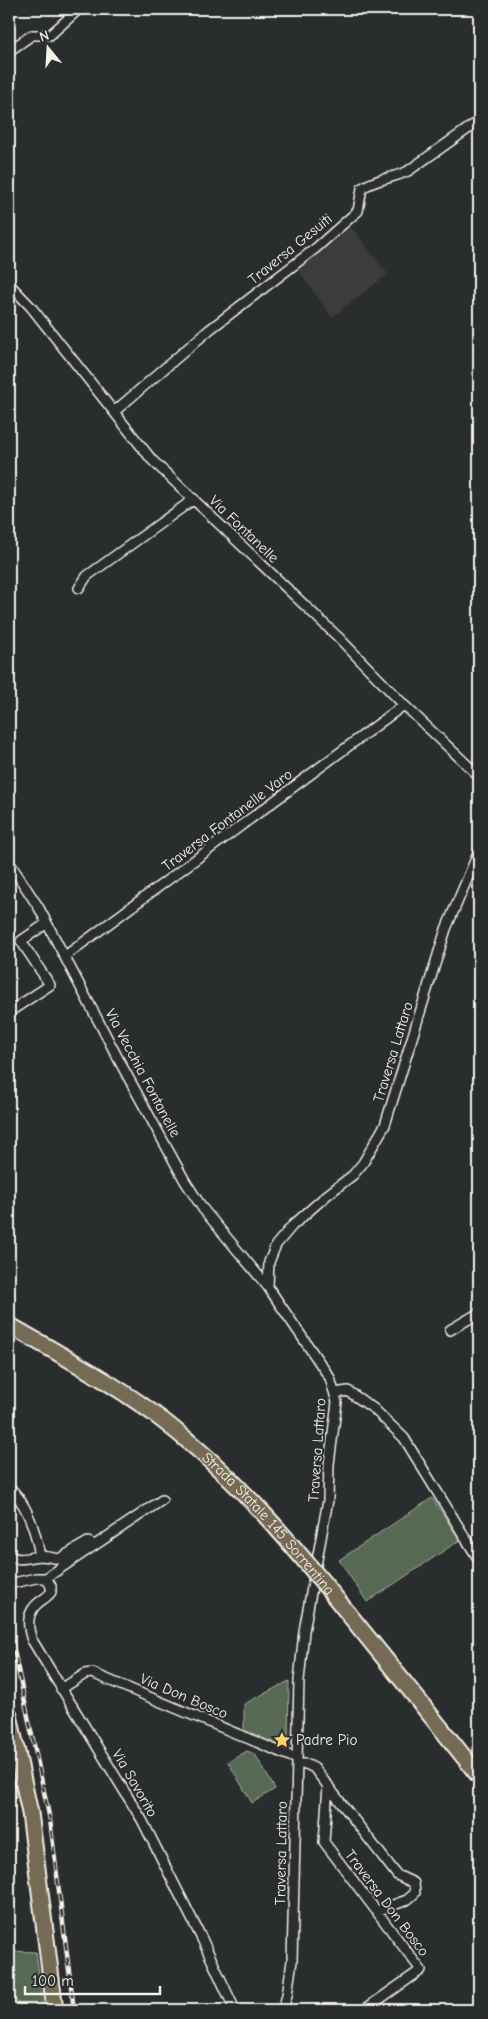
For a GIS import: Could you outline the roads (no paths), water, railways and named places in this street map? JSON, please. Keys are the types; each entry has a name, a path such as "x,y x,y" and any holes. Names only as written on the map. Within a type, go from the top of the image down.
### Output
{"highway":[{"name":"Strada Statale 145 Sorrentina","path":"9,1325 95,1375 165,1422 240,1487 313,1569 479,1776"},
{"path":"9,1714 30,1813 55,2010"}],"street":[{"path":"9,50 32,35 50,35 79,9"},
{"name":"Traversa Gesuiti","path":"114,410 209,330 316,248 358,211 362,188 372,182 400,176 479,121"},
{"name":"Via Fontanelle","path":"9,284 114,410 152,460 479,776"},
{"path":"79,588 86,576 194,499"},
{"name":"Traversa Fontanelle Varo","path":"65,956 404,705"},
{"name":"Traversa Lattaro","path":"283,2010 292,1961 298,1681 301,1669 304,1631 328,1500 329,1464 337,1402 336,1393 330,1378 268,1287 269,1262 276,1244 292,1226 353,1175 364,1163 385,1126 446,929 479,851"},
{"name":"Via Vecchia Fontanelle","path":"9,862 48,923 122,1066 185,1181 203,1209 268,1287"},
{"path":"9,1012 50,985 21,942 48,923"},
{"path":"450,1330 479,1313"},
{"path":"336,1393 348,1392 368,1404 404,1438 479,1560"},
{"path":"9,1490 11,1489 18,1496 27,1512 40,1556"},
{"path":"12,1583 46,1578 162,1500"},
{"path":"9,1555 14,1559 29,1559 40,1556 60,1560 88,1542 95,1545"},
{"name":"Via Savorito","path":"46,1578 51,1586 51,1592 32,1611 29,1618 30,1634 36,1648 142,1820 202,1939 235,2010"},
{"name":"Via Don Bosco","path":"61,1689 85,1674 92,1673 314,1768 396,1875 411,1880 415,1886 415,1893 411,1898 377,1910"},
{"name":"Traversa Don Bosco","path":"328,1785 324,1842 421,1970 364,2010"}],"railway":[{"path":"9,1627 50,1820 74,2010"}],"place":[{"name":"Padre Pio","path":"282,1740"}]}
